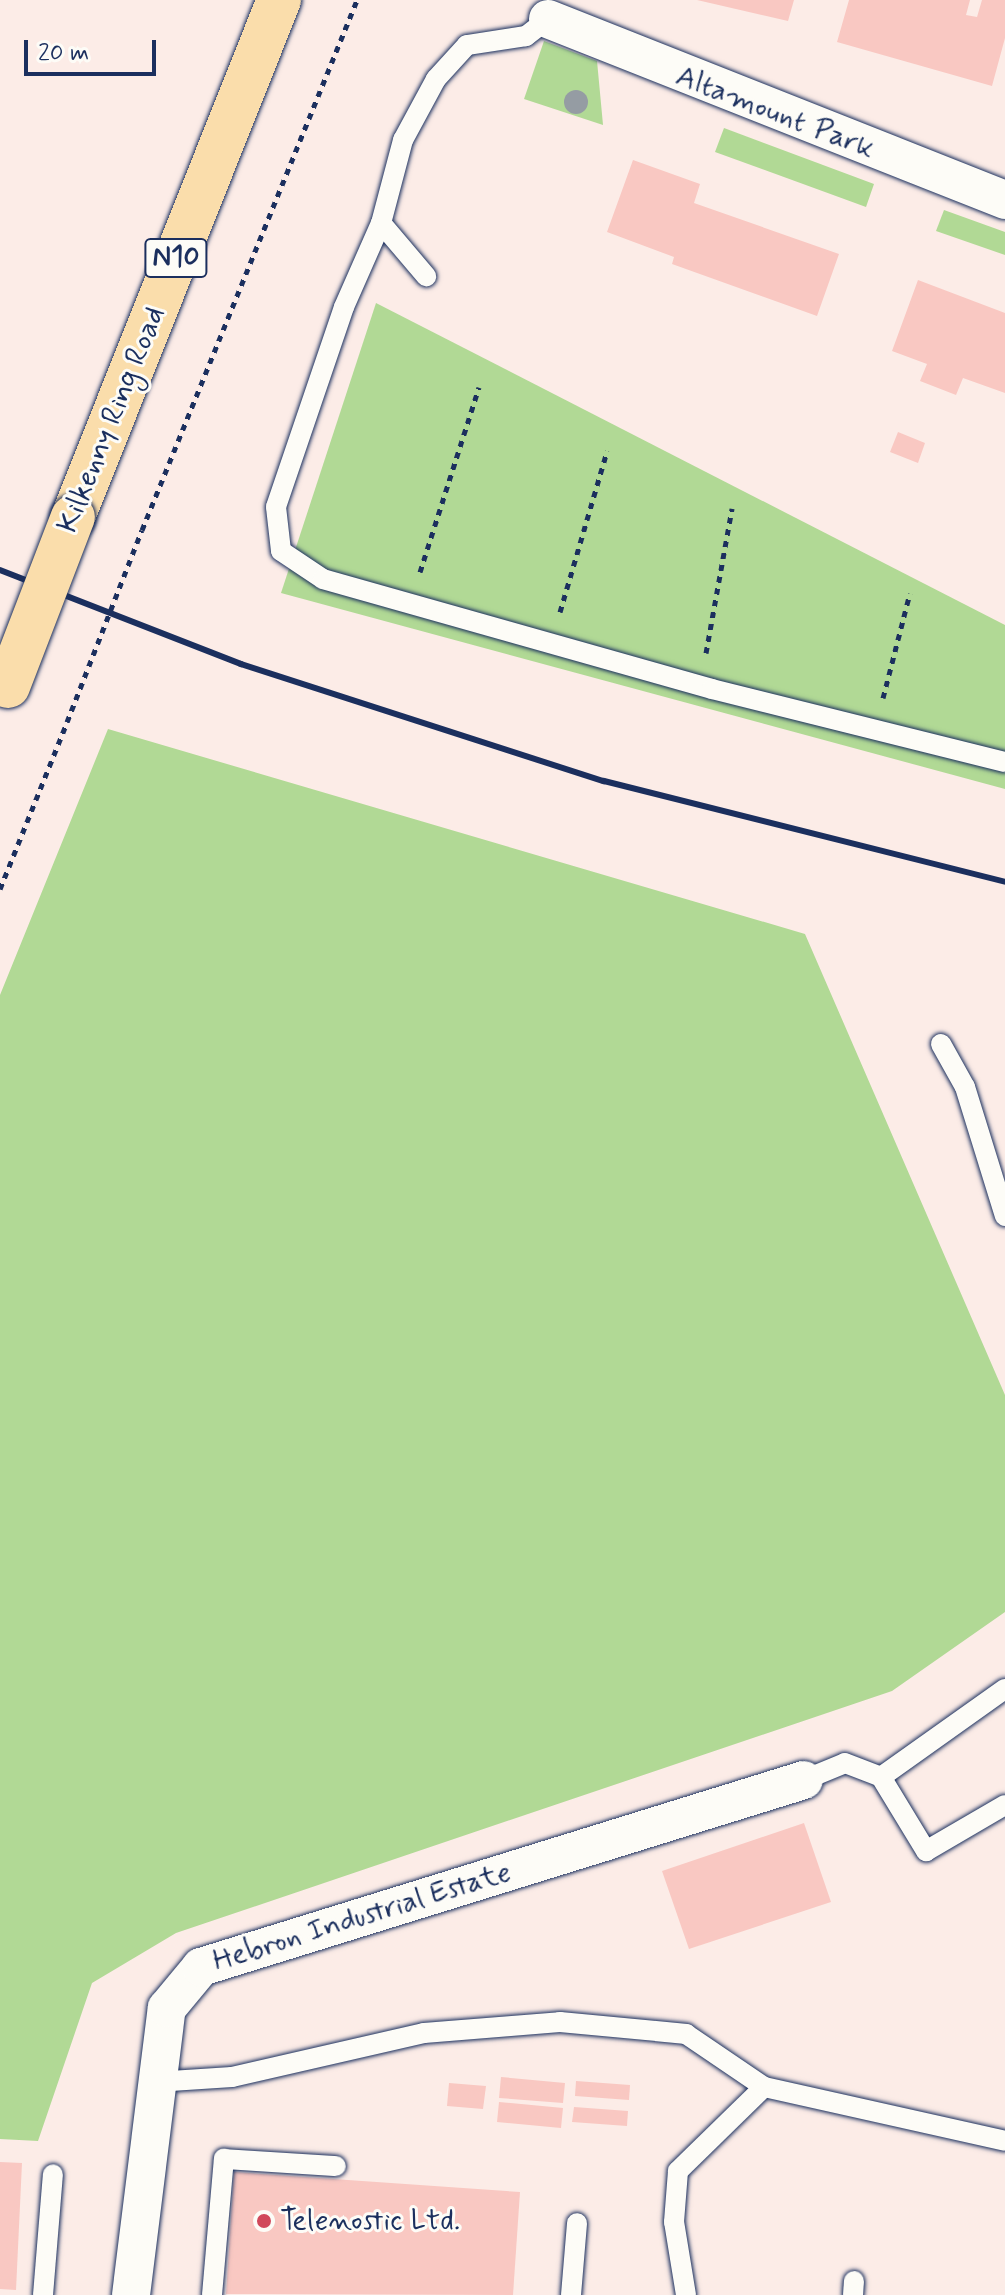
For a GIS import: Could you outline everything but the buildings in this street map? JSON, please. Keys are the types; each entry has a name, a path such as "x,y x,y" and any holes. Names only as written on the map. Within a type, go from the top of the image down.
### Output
{"highway":[{"name":"Kilkenny Ring Road","path":"4,696 279,0"}],"street":[{"name":"Altamount Park","path":"548,19 1005,200"},
{"name":"Hebron Industrial Estate","path":"131,2295 155,2082 167,2008 201,1967 804,1780"}],"lane":[{"path":"548,19 526,36 467,45 448,65 403,140 381,223 344,307 276,507 281,551 323,579 698,685 1005,762"},
{"path":"381,223 426,276"},
{"path":"941,1044 965,1087 1005,1216"},
{"path":"881,1777 1005,1689"},
{"path":"804,1780 845,1763 881,1777 926,1851 1005,1805"},
{"path":"155,2082 232,2077 424,2033 560,2022 686,2034 764,2087 1005,2141"},
{"path":"686,2295 674,2222 678,2171 764,2087"},
{"path":"212,2295 224,2159 336,2166"},
{"path":"43,2295 53,2174"},
{"path":"571,2295 577,2223"}],"path":[{"path":"0,889 357,0"},
{"path":"410,604 479,387"},
{"path":"550,644 607,451"},
{"path":"698,685 732,508"},
{"path":"874,730 910,593"}],"green space":[{"path":"544,41 597,61 603,125 524,99"},
{"path":"724,128 874,184 866,207 715,152"},
{"path":"944,210 1005,232 1005,255 936,231"},
{"path":"376,303 1005,625 1005,789 281,593"},
{"path":"108,729 805,934 1005,1395 1005,1612 892,1691 176,1933 92,1983 38,2141 0,2139 0,995"}],"railway":[{"path":"0,570 241,664 604,781 1005,882"}],"place":[{"name":"Telenostic Ltd.","path":"264,2221"}]}
